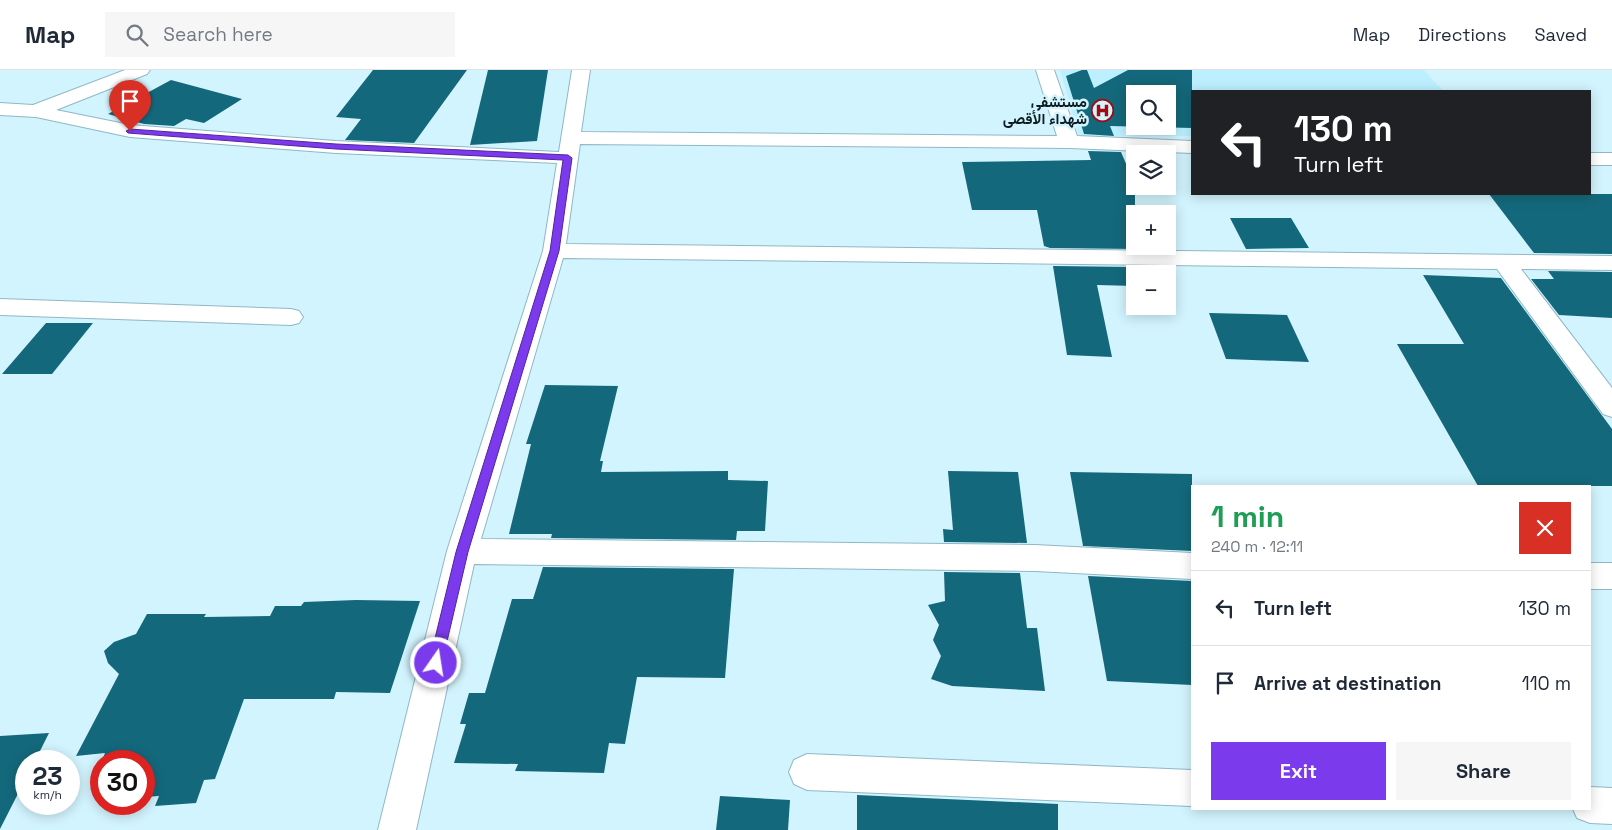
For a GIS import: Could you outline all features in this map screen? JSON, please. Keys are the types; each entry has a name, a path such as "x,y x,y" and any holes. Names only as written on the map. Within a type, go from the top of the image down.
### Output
{"street":[{"path":"0,126 141,70"},
{"path":"397,830 462,552 554,251 581,70"},
{"path":"1045,70 1068,142"},
{"path":"0,109 35,111 130,131 336,147 569,148 1068,142 1191,147"},
{"path":"1591,158 1612,159"},
{"path":"554,251 1612,263"},
{"path":"1503,261 1612,407"},
{"path":"0,307 291,318"},
{"path":"462,552 1035,558 1191,566"},
{"path":"1591,576 1612,576"},
{"path":"807,772 1191,788"},
{"path":"1591,805 1612,806"}],"shaded area":[{"name":"مستشفى شهداء الأقصى","path":"1060,70 1424,70 1442,90 1191,90 1191,136 1079,136"}],"building":[{"path":"373,70 467,70 414,143 345,140 361,119 336,117"},
{"path":"488,70 548,70 537,141 470,145"},
{"path":"1087,70 1094,88 1128,70 1192,70 1191,128 1176,128 1176,85 1126,85 1126,126 1110,126 1114,136 1084,134 1066,76"},
{"path":"171,80 242,99 204,123 186,119 174,126 144,124 108,114"},
{"path":"1088,151 1121,152 1126,164 1126,195 1135,195 1135,205 1126,205 1126,249 1050,248 1044,246 1037,210 972,210 962,162 1091,160"},
{"path":"1612,194 1612,254 1534,253 1490,195"},
{"path":"1230,218 1291,218 1309,248 1246,249"},
{"path":"1053,266 1126,267 1126,286 1097,285 1112,357 1067,355"},
{"path":"1548,271 1612,272 1612,318 1559,315 1531,279 1554,279"},
{"path":"1423,275 1501,278 1612,429 1612,486 1477,485 1397,344 1464,344"},
{"path":"1209,313 1287,315 1309,362 1226,359"},
{"path":"46,323 93,323 52,374 2,374"},
{"path":"545,385 618,386 600,461 603,461 601,472 728,471 728,480 768,481 765,531 737,531 736,540 551,538 552,534 509,534 531,444 526,444"},
{"path":"948,471 1018,472 1027,543 944,542 943,529 953,530"},
{"path":"1070,472 1192,474 1191,551 1083,546"},
{"path":"543,567 734,569 725,678 637,677 625,744 609,743 604,773 515,771 518,764 454,763 466,724 460,724 469,693 485,693 512,599 533,599"},
{"path":"944,572 1020,573 1027,628 1037,628 1045,691 952,686 931,679 941,656 933,640 939,625 928,605 945,601"},
{"path":"1088,576 1191,581 1191,685 1107,681"},
{"path":"356,600 420,601 390,693 336,692 334,699 244,699 215,779 204,780 196,803 155,806 159,796 155,796 155,750 90,750 90,755 80,756 79,750 119,674 108,663 104,651 114,642 136,634 147,614 206,614 204,617 270,616 275,606 301,606 304,602"},
{"path":"49,733 40,750 15,750 15,800 0,829 0,736"},
{"path":"857,795 1058,804 1058,830 857,830"},
{"path":"720,796 790,800 788,830 716,830"}],"place":[{"name":"مستشفى شهداء الأقصى","path":"1103,110"}],"route":[{"path":"130,131 336,147 568,158 554,251 462,552 436,663"}]}
